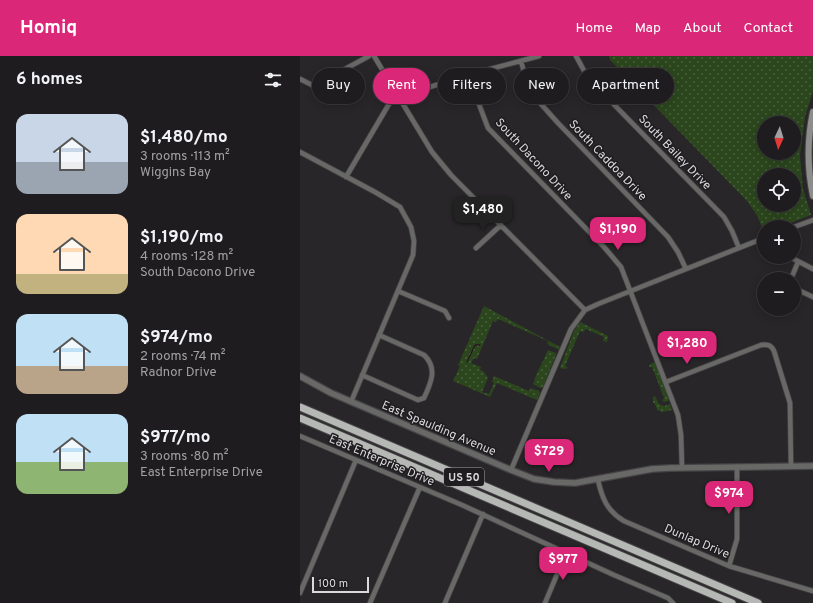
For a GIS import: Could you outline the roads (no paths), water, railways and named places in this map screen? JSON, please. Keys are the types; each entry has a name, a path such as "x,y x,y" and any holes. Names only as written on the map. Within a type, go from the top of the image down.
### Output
{"highway":[{"name":"US 50","path":"300,407 758,603"},
{"name":"US 50","path":"300,418 732,603"}],"main road":[{"path":"813,112 808,148 809,172 813,196"}],"street":[{"path":"300,78 314,86 369,56"},
{"path":"374,56 381,68"},
{"path":"494,68 539,56"},
{"name":"South Bailey Drive","path":"576,56 588,78 724,217 739,248"},
{"name":"South Caddoa Drive","path":"521,61 527,83 532,94 558,123 668,236 686,269"},
{"path":"346,177 389,104"},
{"path":"402,104 432,152 451,175 585,310"},
{"name":"South Dacono Drive","path":"479,104 488,128 604,247 621,267 680,421 682,468"},
{"path":"300,152 400,207 411,227 414,240 413,254 351,402"},
{"path":"801,224 813,220"},
{"path":"476,248 501,225"},
{"path":"511,470 568,336 576,321 585,310 757,241"},
{"path":"801,263 813,269"},
{"path":"398,291 445,311 449,318"},
{"path":"801,291 813,297"},
{"path":"362,375 418,400 424,398 432,382 432,367 430,360 424,355 379,336"},
{"path":"666,382 761,345 768,344 774,351 789,399 791,416 791,466"},
{"name":"East Spaulding Avenue","path":"300,376 325,391 534,479 575,483 652,469 813,466"},
{"name":"East Enterprise Drive","path":"300,436 483,514 668,598 673,603"},
{"path":"300,593 356,460"},
{"path":"729,566 736,547 737,537 737,467"},
{"name":"Dunlap Drive","path":"598,480 606,506 616,517 729,566 813,591"},
{"path":"370,603 420,487"},
{"path":"445,603 483,514"},
{"path":"545,603 566,553"}],"waterway":[{"path":"467,362 475,345 480,345"}]}
